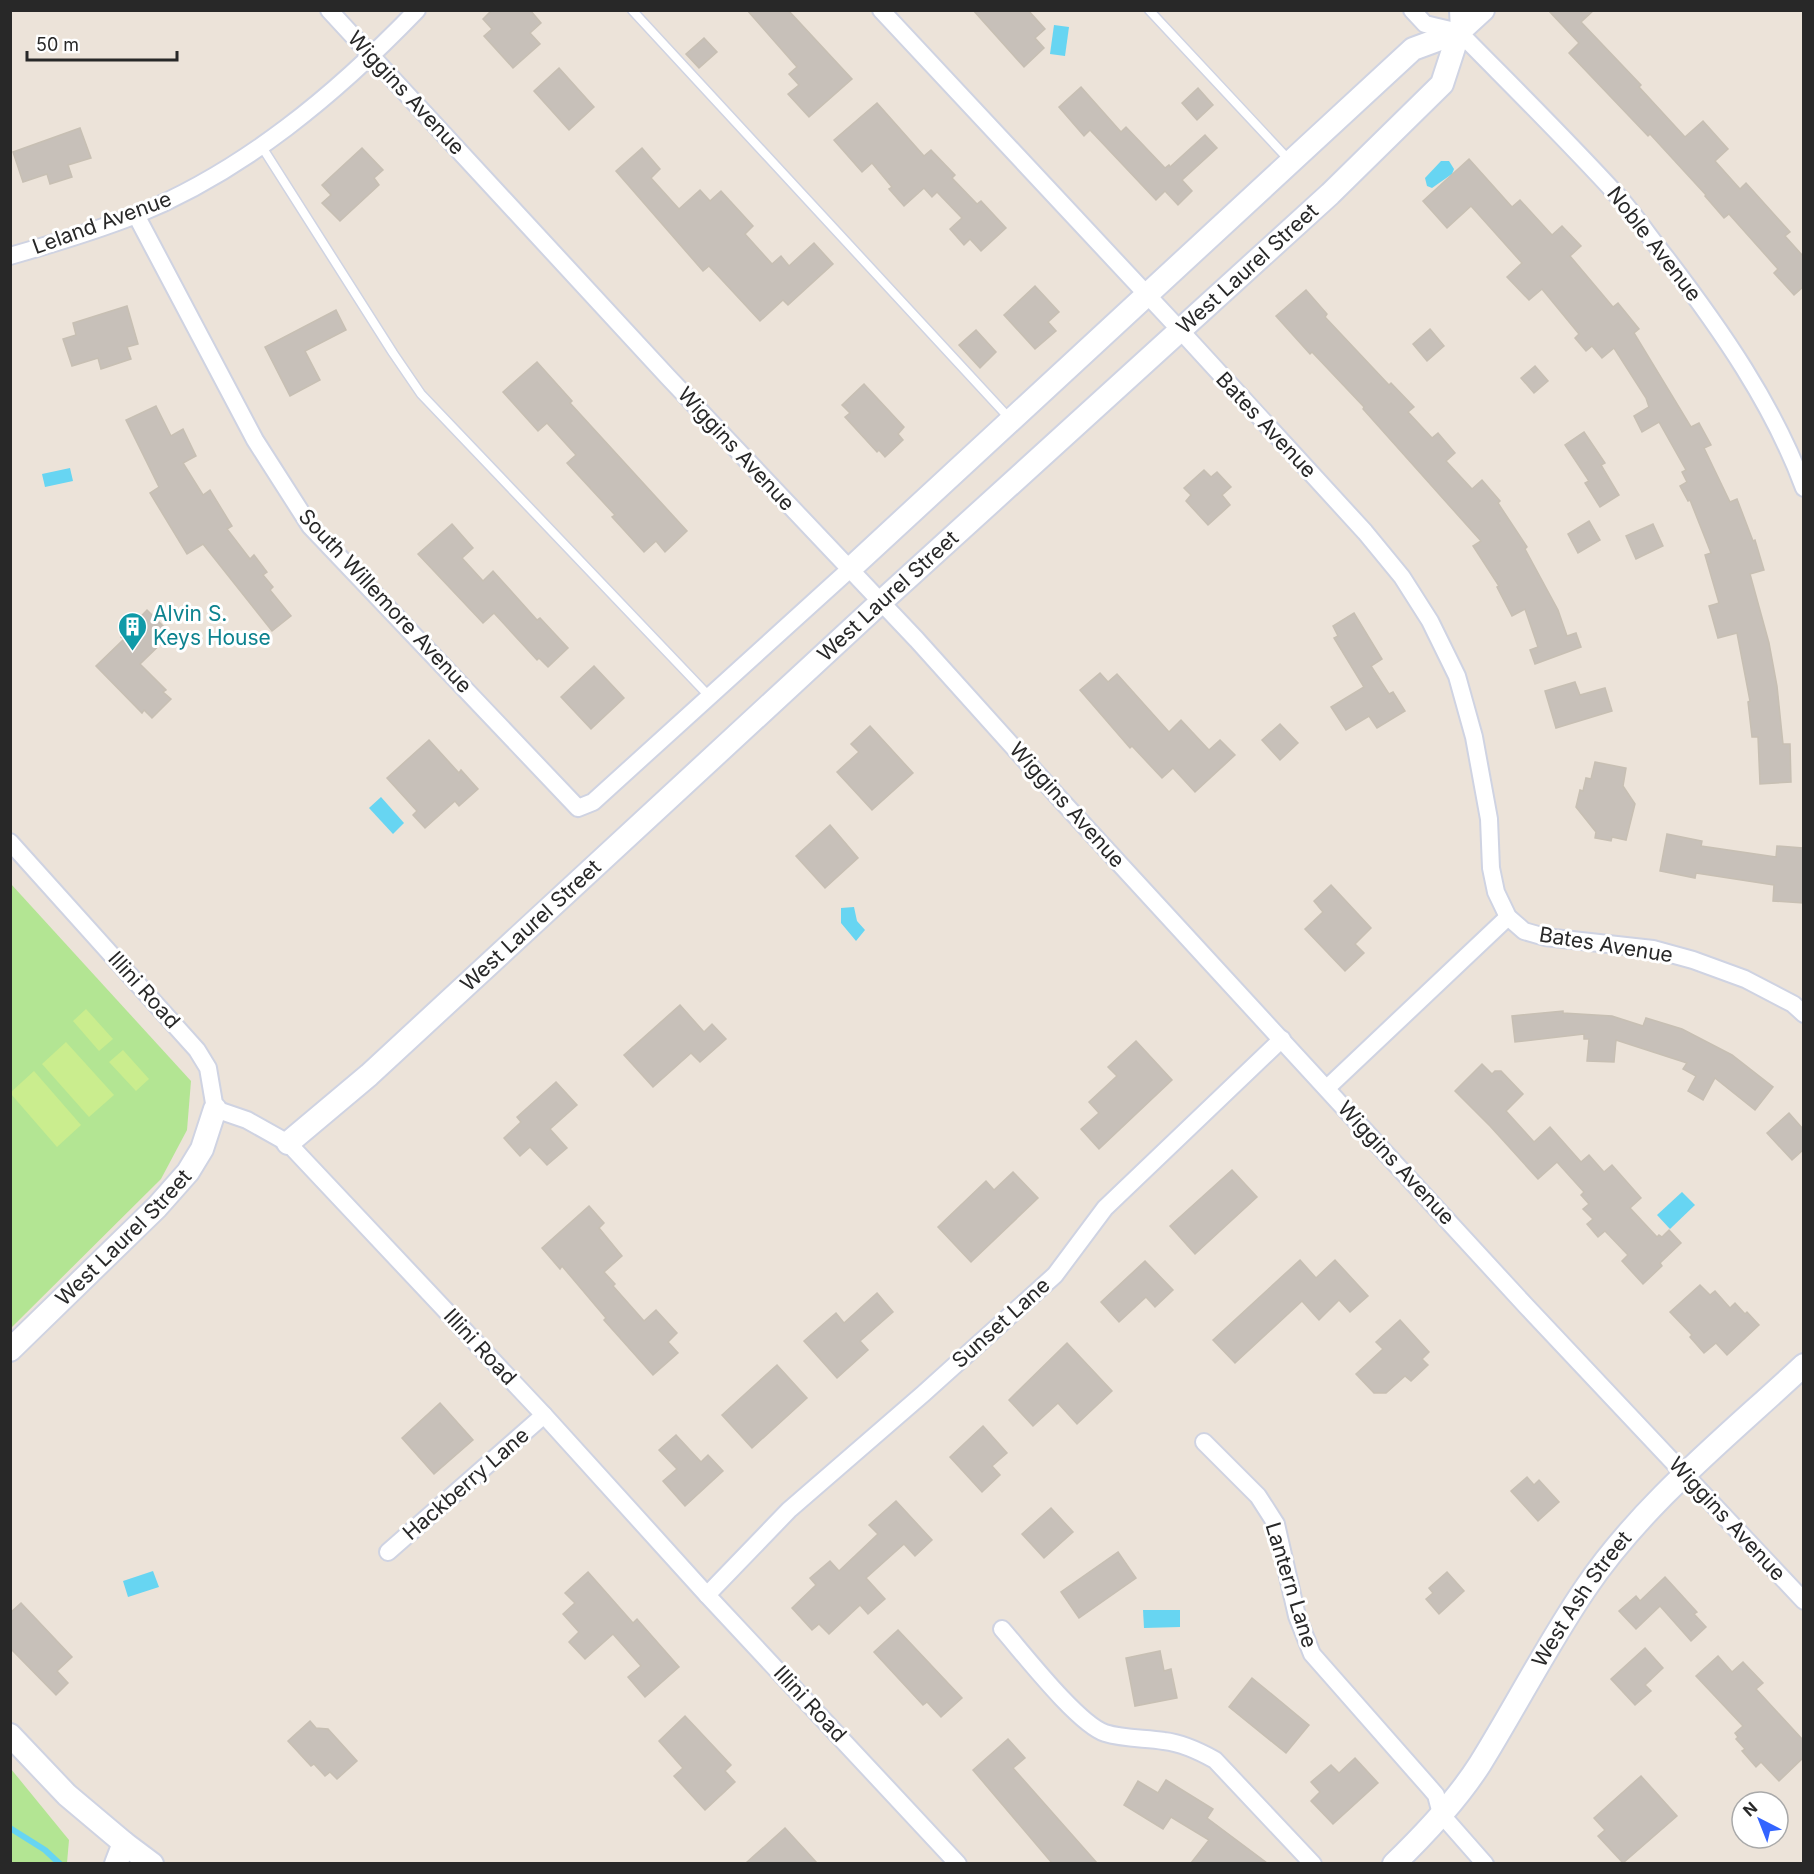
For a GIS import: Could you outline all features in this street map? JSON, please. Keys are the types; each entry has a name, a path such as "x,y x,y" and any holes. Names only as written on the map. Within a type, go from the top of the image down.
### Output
{"street":[{"name":"Wiggins Avenue","path":"329,10 660,368 881,602 1527,1307 1803,1601"},
{"name":"Leland Avenue","path":"10,256 136,215 197,185 262,147 373,56 417,10"},
{"name":"Bates Avenue","path":"881,10 1180,330 1365,532 1402,578 1430,621 1457,676 1474,738 1489,819 1492,876 1496,892 1508,917 1524,931 1545,937 1653,950 1693,960 1745,979 1800,1008"},
{"path":"1412,10 1425,24 1458,21"},
{"name":"West Laurel Street","path":"578,808 593,802 850,569 1413,49 1458,21 1483,10"},
{"name":"West Laurel Street","path":"288,1143 369,1075 881,602 1330,194 1442,84 1458,21"},
{"name":"Noble Avenue","path":"1458,21 1618,196 1705,309 1739,360 1763,402 1797,470 1803,488"},
{"name":"South Willemore Avenue","path":"136,215 255,440 310,526 578,808"},
{"name":"Illini Road","path":"10,842 197,1050 208,1068 215,1109 247,1120 288,1143 544,1415 707,1595 958,1863"},
{"path":"1327,1088 1508,917"},
{"name":"Sunset Lane","path":"707,1595 789,1510 924,1394 1054,1275 1105,1208 1282,1039"},
{"name":"West Laurel Street","path":"10,1350 157,1207 188,1172 202,1149 215,1109"},
{"name":"West Ash Street","path":"1394,1863 1441,1814 1479,1765 1537,1664 1586,1587 1624,1539 1686,1475 1803,1365"},
{"name":"Hackberry Lane","path":"388,1552 544,1415"},
{"name":"Lantern Lane","path":"1204,1442 1258,1496 1276,1524 1297,1616 1312,1654 1436,1795 1441,1814"},
{"path":"1002,1629 1084,1721 1103,1732 1123,1737 1166,1741 1197,1750 1215,1760 1313,1863"},
{"path":"10,1734 120,1853 152,1863"},
{"path":"1441,1814 1485,1863"}],"lane":[{"path":"632,10 1011,420"},
{"path":"1149,10 1290,161"},
{"path":"262,147 421,394 709,696"}],"green space":[{"path":"11,884 191,1081 187,1130 161,1179 11,1328"},
{"path":"86,1009 113,1039 99,1051 73,1021"},
{"path":"66,1042 114,1095 89,1117 42,1064"},
{"path":"123,1050 149,1079 136,1091 109,1062"},
{"path":"34,1071 81,1125 57,1147 11,1094"},
{"path":"11,1769 69,1840 67,1863 11,1863"}],"water":[{"path":"1054,25 1069,27 1065,56 1050,54"},
{"path":"1441,161 1449,161 1454,169 1452,174 1432,188 1427,186 1425,178"},
{"path":"70,468 73,481 45,487 42,474"},
{"path":"381,797 404,823 393,834 369,808"},
{"path":"854,907 857,921 865,930 856,941 841,923 841,908"},
{"path":"1682,1192 1695,1205 1670,1229 1657,1215"},
{"path":"153,1571 159,1587 128,1597 123,1581"},
{"path":"1143,1610 1180,1610 1180,1627 1144,1628"}],"building":[{"path":"492,10 530,10 541,23 530,33 540,44 513,68 484,36 492,29 483,19"},
{"path":"747,10 788,10 852,79 809,117 788,94 799,85 789,74 797,67"},
{"path":"973,10 1028,10 1045,29 1035,38 1044,48 1024,67"},
{"path":"1548,10 1594,10 1581,22 1641,85 1639,87 1685,137 1703,121 1728,149 1715,161 1740,189 1746,183 1790,232 1785,236 1803,256 1803,287 1794,295 1774,273 1778,269 1729,214 1724,218 1650,134 1648,136 1569,53 1579,43"},
{"path":"704,38 717,52 699,68 686,54"},
{"path":"559,68 594,107 569,130 534,91"},
{"path":"1081,87 1121,132 1126,127 1165,168 1169,165 1170,167 1205,135 1217,148 1182,180 1192,191 1178,205 1165,191 1156,200 1090,130 1084,136 1059,107"},
{"path":"1198,88 1213,105 1197,120 1182,103"},
{"path":"877,103 924,156 931,150 955,175 952,178 977,204 981,201 1006,228 981,251 970,239 964,245 950,229 962,218 937,192 932,197 924,188 904,206 889,189 892,187 872,163 862,172 834,140"},
{"path":"80,128 91,158 68,165 72,177 50,184 47,174 23,182 13,152"},
{"path":"362,148 383,170 374,178 379,185 340,221 322,203 331,195 322,185"},
{"path":"642,148 660,169 651,178 679,209 700,190 710,201 721,191 753,226 745,234 772,264 781,256 789,266 814,243 833,264 788,305 783,300 760,321 709,266 703,271 616,171"},
{"path":"1469,159 1512,207 1520,200 1552,235 1562,226 1581,246 1570,256 1613,307 1618,303 1639,329 1634,333 1691,427 1699,423 1711,445 1704,448 1730,502 1737,499 1753,541 1755,540 1764,570 1750,574 1769,643 1777,686 1783,744 1790,744 1791,782 1760,784 1758,737 1752,737 1748,702 1750,701 1737,633 1718,638 1709,606 1719,603 1705,555 1711,553 1690,500 1688,501 1680,486 1687,482 1682,472 1686,470 1659,422 1642,432 1634,416 1649,407 1646,398 1614,348 1602,358 1592,346 1586,351 1575,338 1579,334 1542,289 1529,300 1507,277 1522,263 1471,206 1447,228 1423,201"},
{"path":"1035,286 1059,312 1048,322 1056,331 1035,349 1004,315"},
{"path":"1306,290 1327,314 1325,317 1389,385 1391,383 1414,407 1408,412 1432,438 1438,433 1455,453 1446,461 1472,489 1482,480 1500,501 1498,503 1527,547 1525,549 1558,610 1567,636 1576,633 1581,647 1535,664 1530,650 1538,647 1525,609 1512,616 1497,587 1499,586 1473,546 1481,541 1363,409 1364,407 1312,352 1310,354 1276,316"},
{"path":"127,306 138,344 127,347 131,359 101,369 98,358 72,366 63,339 76,335 73,323"},
{"path":"336,310 346,330 305,351 320,380 290,396 265,347"},
{"path":"1430,329 1444,346 1427,361 1413,344"},
{"path":"976,330 996,352 980,368 959,345"},
{"path":"537,362 572,401 570,403 687,531 665,552 656,541 644,552 612,517 615,515 567,463 576,455 547,423 538,431 503,392"},
{"path":"1535,366 1548,381 1534,393 1521,378"},
{"path":"864,384 904,427 898,434 903,440 885,457 879,450 877,452 845,417 850,413 842,405"},
{"path":"156,406 171,436 183,429 196,456 183,463 203,495 210,490 232,526 227,529 250,559 254,555 267,572 263,575 273,587 270,590 291,616 272,631 203,544 187,554 150,493 159,487 126,420"},
{"path":"1584,432 1605,463 1601,465 1619,495 1600,507 1585,483 1589,481 1565,445"},
{"path":"1204,470 1211,477 1217,472 1231,487 1222,495 1230,505 1208,525 1186,501 1191,495 1184,488"},
{"path":"1589,521 1600,540 1578,553 1568,534"},
{"path":"452,524 473,548 462,558 483,581 493,571 537,620 540,618 568,648 548,667 539,658 537,660 494,613 483,623 418,554"},
{"path":"1653,524 1663,546 1636,559 1626,536"},
{"name":"Alvin S. Keys House","path":"147,610 171,634 140,664 166,690 163,692 171,699 152,718 144,710 142,713 96,666 124,639 121,637"},
{"path":"1354,613 1382,659 1371,666 1389,694 1393,692 1405,711 1377,728 1369,716 1346,730 1331,707 1364,687 1334,638 1338,636 1333,626"},
{"path":"594,666 624,698 591,729 561,697"},
{"path":"1100,673 1108,682 1117,674 1169,732 1181,720 1209,750 1220,740 1235,755 1195,792 1173,768 1162,778 1132,746 1130,748 1080,690"},
{"path":"1575,682 1580,695 1605,688 1612,711 1556,728 1545,691"},
{"path":"1280,724 1298,743 1280,760 1262,740"},
{"path":"870,726 913,773 872,810 837,772 859,752 851,744"},
{"path":"429,740 459,773 461,770 478,789 459,806 455,801 425,828 413,815 417,811 387,778"},
{"path":"1595,762 1626,768 1623,786 1635,804 1626,840 1612,837 1611,841 1595,838 1596,832 1576,807 1586,778 1591,779"},
{"path":"830,825 858,858 825,888 796,856"},
{"path":"1667,834 1702,841 1701,846 1776,857 1777,846 1803,848 1803,903 1773,901 1774,885 1696,873 1695,878 1660,871"},
{"path":"1331,885 1371,928 1355,944 1364,953 1345,971 1305,929 1323,912 1314,901"},
{"path":"680,1005 704,1032 712,1024 726,1039 700,1062 691,1053 653,1087 624,1055"},
{"path":"1563,1011 1563,1013 1612,1016 1643,1026 1646,1018 1682,1029 1732,1055 1773,1087 1755,1110 1715,1078 1703,1100 1688,1091 1696,1076 1683,1069 1687,1063 1616,1040 1614,1062 1587,1061 1589,1039 1584,1039 1584,1034 1515,1042 1512,1016"},
{"path":"1136,1041 1172,1080 1099,1149 1081,1129 1099,1113 1089,1102 1117,1076 1108,1067"},
{"path":"1482,1064 1492,1074 1495,1071 1501,1071 1523,1094 1506,1111 1534,1142 1550,1127 1581,1162 1589,1155 1604,1172 1612,1165 1641,1198 1630,1208 1657,1237 1659,1235 1662,1237 1669,1230 1681,1243 1660,1263 1662,1266 1643,1284 1622,1261 1628,1255 1605,1231 1598,1237 1587,1224 1593,1219 1583,1209 1589,1204 1581,1195 1584,1192 1557,1162 1538,1179 1455,1091"},
{"path":"556,1082 577,1105 550,1129 567,1148 547,1165 530,1147 520,1156 504,1138 521,1122 517,1117"},
{"path":"1789,1113 1803,1129 1803,1150 1792,1160 1767,1133"},
{"path":"1232,1170 1257,1197 1195,1254 1170,1226"},
{"path":"1013,1172 1038,1198 971,1262 938,1227 986,1181 994,1190"},
{"path":"589,1206 604,1223 599,1228 622,1256 604,1272 615,1284 613,1286 644,1321 656,1310 677,1333 668,1342 678,1353 653,1375 604,1320 606,1318 562,1266 560,1269 542,1248"},
{"path":"1300,1260 1316,1278 1335,1260 1368,1296 1350,1312 1339,1300 1319,1320 1302,1301 1235,1363 1213,1340"},
{"path":"1145,1261 1173,1290 1155,1307 1146,1297 1119,1322 1101,1302"},
{"path":"1700,1285 1710,1295 1715,1291 1730,1308 1735,1303 1759,1325 1727,1355 1716,1343 1704,1353 1690,1337 1692,1335 1670,1312"},
{"path":"877,1293 893,1312 860,1341 868,1350 837,1378 804,1341 836,1313 844,1323"},
{"path":"1400,1320 1429,1352 1422,1359 1428,1365 1411,1381 1405,1376 1386,1393 1374,1393 1356,1374 1383,1349 1376,1342"},
{"path":"1067,1343 1112,1391 1077,1424 1058,1403 1033,1426 1009,1400"},
{"path":"777,1365 807,1398 752,1448 722,1415"},
{"path":"440,1403 473,1440 434,1474 402,1438"},
{"path":"983,1426 1007,1453 992,1466 1000,1475 982,1492 950,1457"},
{"path":"676,1435 701,1462 708,1455 723,1471 685,1506 663,1481 677,1469 659,1450"},
{"path":"1527,1477 1534,1485 1539,1480 1559,1502 1538,1521 1511,1491"},
{"path":"896,1501 932,1540 915,1556 904,1544 866,1578 885,1599 868,1614 860,1605 829,1634 819,1624 812,1630 792,1608 816,1585 810,1578 830,1561 839,1571 878,1534 869,1525"},
{"path":"1051,1508 1073,1532 1044,1558 1022,1534"},
{"path":"1118,1552 1136,1578 1079,1618 1061,1592"},
{"path":"588,1572 633,1623 637,1619 679,1667 645,1697 628,1677 641,1666 613,1634 585,1659 569,1642 579,1632 563,1614 575,1603 565,1593"},
{"path":"1447,1572 1464,1591 1439,1614 1426,1599 1433,1593 1429,1588"},
{"path":"1665,1577 1697,1612 1694,1614 1706,1627 1691,1641 1660,1606 1636,1629 1619,1611 1636,1596 1640,1601"},
{"path":"21,1603 72,1657 57,1671 68,1683 56,1695 10,1648 10,1613"},
{"path":"898,1630 962,1698 941,1717 927,1702 923,1705 874,1652"},
{"path":"1645,1648 1663,1668 1645,1685 1651,1691 1635,1705 1611,1679"},
{"path":"1160,1651 1164,1671 1171,1669 1177,1698 1135,1706 1126,1658"},
{"path":"1718,1656 1732,1672 1743,1662 1763,1683 1756,1689 1803,1740 1803,1758 1779,1781 1761,1762 1756,1767 1742,1751 1745,1749 1736,1739 1738,1737 1735,1733 1743,1726 1696,1676"},
{"path":"1252,1678 1309,1725 1286,1753 1229,1707"},
{"path":"685,1716 731,1765 725,1771 735,1782 705,1810 674,1776 683,1768 659,1741"},
{"path":"310,1721 316,1728 328,1729 357,1761 337,1779 330,1772 325,1776 314,1764 311,1766 288,1741"},
{"path":"1008,1739 1025,1758 1013,1768 1097,1863 1052,1863 973,1770"},
{"path":"1355,1758 1378,1783 1333,1824 1311,1801 1320,1792 1311,1782 1331,1765 1339,1773"},
{"path":"1641,1776 1677,1816 1623,1863 1598,1836 1605,1830 1594,1818"},
{"path":"1166,1780 1213,1809 1207,1818 1267,1863 1191,1863 1209,1840 1171,1817 1163,1829 1124,1805 1138,1781 1158,1793"},
{"path":"785,1828 817,1863 746,1863"}],"waterway":[{"path":"10,1828 45,1850 60,1864"}],"place":[{"name":"Alvin S. Keys House","path":"132,652"}]}
